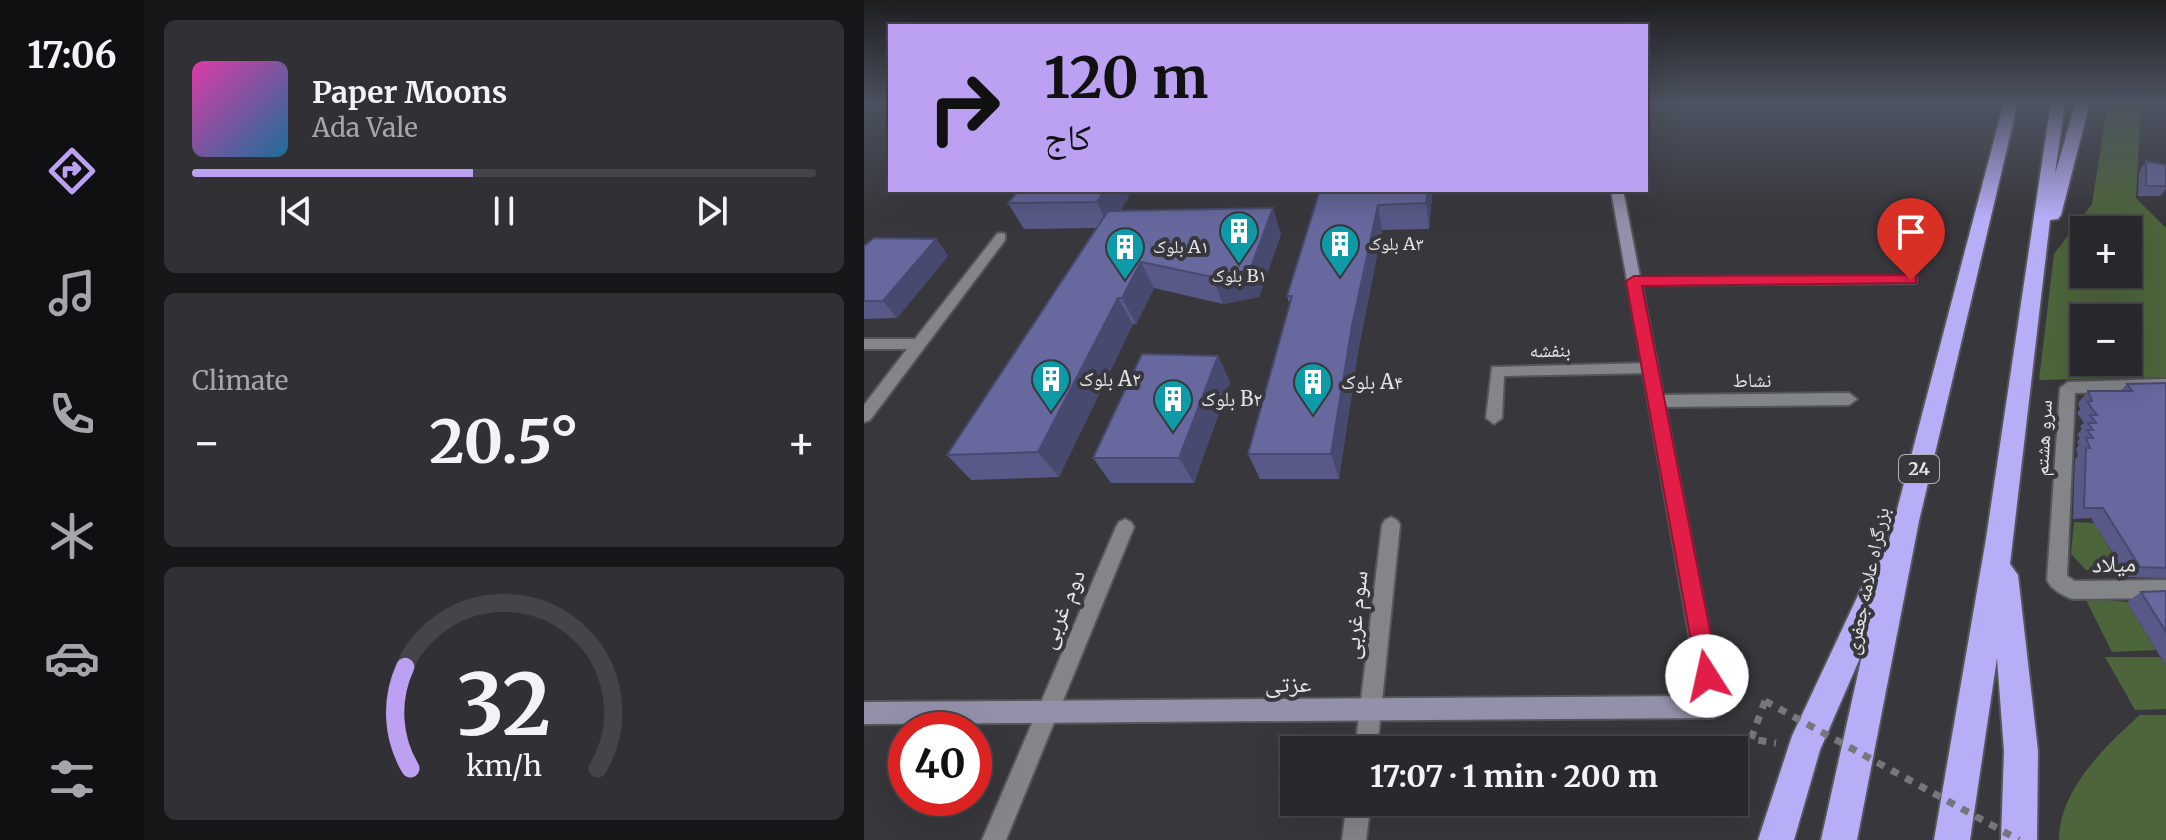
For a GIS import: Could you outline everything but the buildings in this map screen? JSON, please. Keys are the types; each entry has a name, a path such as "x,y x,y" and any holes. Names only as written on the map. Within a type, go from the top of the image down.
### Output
{"highway":[{"name":"بزرگراه علامه جعفری","path":"1839,840 1906,521 2001,141"},
{"path":"1952,840 2000,539 2051,141"},
{"path":"2035,263 2064,179 2073,141"},
{"path":"1776,840 1804,748 1906,521"},
{"path":"2000,539 2021,751 2019,840"}],"street":[{"path":"1617,192 1656,401"},
{"path":"864,416 1001,237"},
{"path":"1634,281 1911,280"},
{"path":"864,344 919,344"},
{"name":"بنفشه","path":"1494,418 1497,371 1650,368"},
{"name":"سرو هشتم","path":"2063,586 2057,580 2068,388 2166,385"},
{"name":"نشاط","path":"1656,401 1849,399"},
{"name":"عزتی","path":"864,713 1713,707 1656,401"},
{"name":"سوم غربی","path":"1368,736 1391,525"},
{"name":"دوم غربی","path":"994,840 1125,527"},
{"name":"میلاد","path":"2063,586 2072,590 2166,589"},
{"path":"1354,840 1357,816"}],"path":[{"path":"1751,739 1765,701 2019,840"}],"green space":[{"path":"2102,141 2139,141 2136,198 2166,228 2166,377 2039,380 2054,254 2070,233 2070,288 2142,288 2142,216 2083,216 2092,204"},
{"path":"2074,522 2094,523 2119,565 2112,565 2115,570 2086,570 2071,554"},
{"path":"2085,598 2127,602 2156,650 2112,652"},
{"path":"2105,657 2160,657 2166,666 2166,709 2135,710"},
{"path":"2140,715 2166,715 2166,840 2059,840 2067,804 2086,770"}],"place":[{"name":"بلوک B۱","path":"1239,265"},
{"name":"بلوک A۳","path":"1340,278"},
{"name":"بلوک A۱","path":"1125,281"},
{"name":"بلوک A۲","path":"1051,413"},
{"name":"بلوک A۴","path":"1313,416"},
{"name":"بلوک B۲","path":"1173,433"}],"route":[{"path":"1707,676 1634,281 1911,280"}]}
